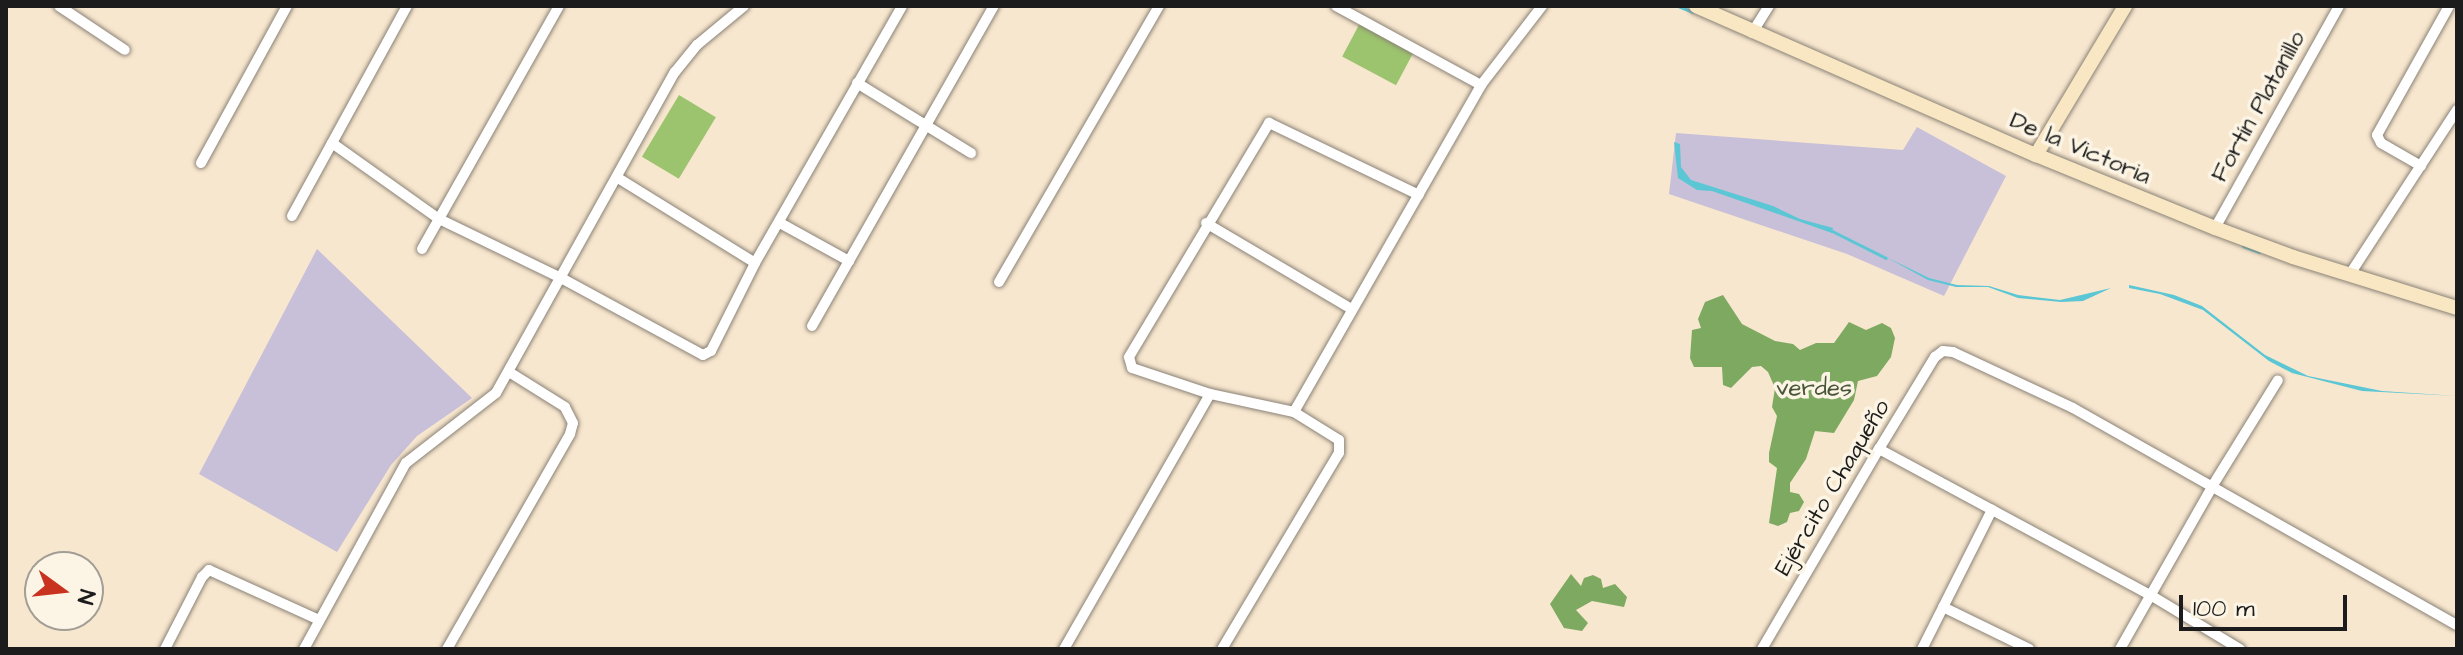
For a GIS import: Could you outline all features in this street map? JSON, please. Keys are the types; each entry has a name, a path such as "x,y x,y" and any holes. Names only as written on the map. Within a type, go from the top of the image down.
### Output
{"main road":[{"name":"De la Victoria","path":"1696,6 2036,155 2215,228 2350,274 2456,305"},
{"path":"2036,155 2125,6"}],"street":[{"path":"59,6 125,50"},
{"path":"201,163 287,6"},
{"path":"292,216 407,6"},
{"path":"422,249 559,6"},
{"path":"304,649 406,463 496,393 563,279 680,66 712,30 744,6"},
{"path":"332,143 439,219 563,279 696,355 703,355 711,351 755,263 902,6"},
{"path":"812,326 994,6"},
{"path":"999,282 1159,6"},
{"path":"1336,6 1481,85"},
{"path":"1294,412 1350,308 1481,85 1542,6"},
{"path":"1752,33 1769,6"},
{"name":"Fortín Platanillo","path":"2215,228 2339,6"},
{"path":"2421,166 2381,143 2377,135 2449,6"},
{"path":"857,83 971,153"},
{"path":"2350,274 2457,110"},
{"path":"1222,649 1339,453 1337,435 1294,412 1210,394 1132,368 1129,361 1206,223 1269,123 1419,195"},
{"path":"618,178 755,263"},
{"path":"780,223 849,261"},
{"path":"1206,223 1350,308"},
{"name":"Ejército Chaqueño","path":"1762,649 1879,449 1935,357 1943,351 1953,352 2073,408 2213,485"},
{"path":"447,649 570,434 573,423 565,407 509,372"},
{"path":"2120,649 2213,485 2278,380"},
{"path":"1064,649 1210,394"},
{"path":"1879,449 2152,596 2240,649"},
{"path":"2213,485 2457,625"},
{"path":"1922,649 1992,510"},
{"path":"165,649 209,570 319,620"},
{"path":"1943,607 2029,649"}],"shaded area":[{"path":"1917,127 2006,176 1944,296 1847,254 1669,194 1676,133 1903,150"},
{"path":"317,249 472,398 417,436 391,465 337,552 199,474"}],"green space":[{"path":"1360,23 1414,52 1396,85 1342,57"},
{"path":"679,95 716,117 679,179 642,157"},
{"name":"verdes","path":"1723,295 1742,324 1775,341 1793,344 1800,350 1816,343 1834,343 1849,322 1866,330 1882,323 1891,328 1895,338 1891,357 1877,376 1858,381 1854,400 1834,433 1815,431 1806,459 1790,483 1790,492 1799,494 1804,502 1799,511 1790,513 1787,522 1778,526 1769,523 1777,468 1769,462 1769,453 1777,416 1772,407 1775,388 1768,372 1761,366 1752,367 1731,388 1723,385 1722,367 1694,367 1690,358 1692,330 1701,328 1698,319 1705,302"},
{"path":"1571,574 1581,586 1584,578 1593,575 1601,579 1603,588 1615,584 1627,597 1624,607 1592,601 1576,610 1588,623 1582,631 1564,628 1550,604"}],"water":[{"path":"1674,142 1680,144 1681,167 1691,180 1833,228 1832,233 1712,191 1697,190 1678,178"},
{"path":"1886,257 1929,278 1957,285 1989,286 2018,295 2060,300 2111,288 2083,301 2061,302 2018,298 1988,287 1956,287 1928,280"},
{"path":"2129,285 2174,295 2202,306 2265,355 2308,376 2382,391 2457,396 2362,391 2292,373 2269,361 2203,310 2160,294 2129,288"}],"waterway":[{"path":"1678,6 1693,12"},
{"path":"1832,231 1886,258"},
{"path":"2243,246 2259,252"}]}
